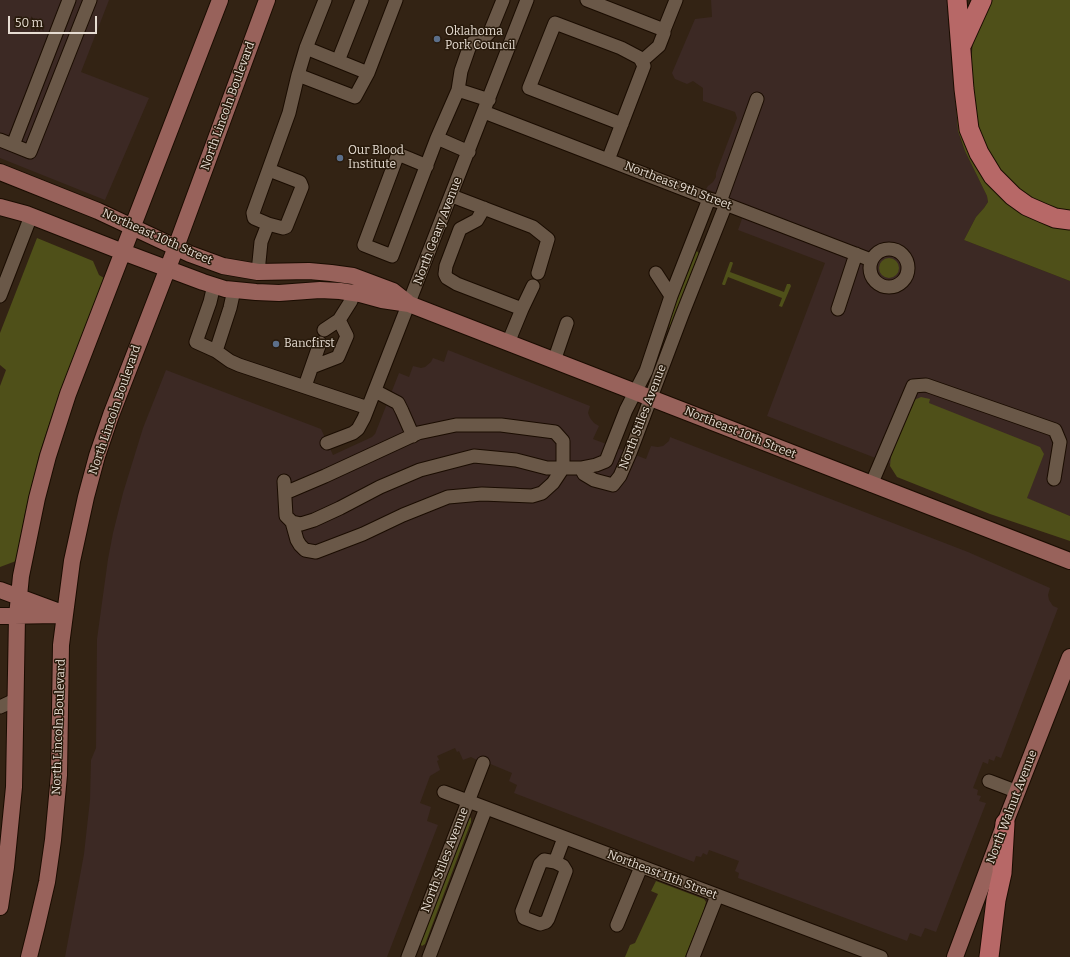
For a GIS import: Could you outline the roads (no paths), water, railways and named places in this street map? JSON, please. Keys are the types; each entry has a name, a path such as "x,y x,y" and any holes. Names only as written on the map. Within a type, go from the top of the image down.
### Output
{"highway":[{"path":"957,0 960,47 969,129 984,164 992,176 1002,186 1027,206 1055,218 1070,220"},
{"path":"960,47 982,0"},
{"path":"989,957 996,900 1002,873 1005,823"}],"main road":[{"path":"1,898 13,810 17,616 21,576 36,498 68,394 220,0"},
{"name":"North Lincoln Boulevard","path":"29,957 47,882 53,840 59,775 60,666 68,585 76,539 93,470 110,415 176,247 267,0"},
{"name":"Northeast 10th Street","path":"0,172 98,211 190,254 223,266 258,272 309,271 353,276 393,291 409,304"},
{"name":"Northeast 10th Street","path":"0,207 31,216 123,252 214,285 234,290 279,293 320,290 352,293 409,304 871,485 1070,561"},
{"path":"0,590 65,614"},
{"path":"0,616 65,614"},
{"name":"North Walnut Avenue","path":"955,957 1005,823 1070,657"}],"street":[{"path":"0,140 30,152 90,0"},
{"path":"269,170 300,182 302,186 286,226 282,228 254,218 253,213 289,113 306,48 325,0"},
{"path":"338,61 362,0"},
{"path":"298,75 355,97 368,72 396,0"},
{"path":"427,166 398,154 364,245 392,256 458,90 461,71 469,48 473,42 490,32 503,0"},
{"name":"North Geary Avenue","path":"327,443 353,433 362,424 527,0"},
{"path":"587,0 664,30"},
{"path":"642,61 659,46 676,0"},
{"path":"13,145 68,5 83,16"},
{"path":"608,160 622,124 644,66 640,58 622,48 555,23 529,88 622,124"},
{"path":"306,48 368,72"},
{"name":"Northeast 9th Street","path":"458,90 486,106 608,160 871,260"},
{"name":"North Stiles Avenue","path":"718,202 672,296 646,371 625,412 611,446 608,459 596,465 581,468 584,474 594,480 614,484 620,476 630,453 682,315 718,202 757,99"},
{"path":"438,138 469,152"},
{"path":"452,196 533,227 548,239 538,273"},
{"path":"484,208 477,220 460,229 446,266 445,274 447,278 457,284 522,309"},
{"path":"0,296 31,216"},
{"path":"258,272 261,242 268,224"},
{"path":"838,309 856,254"},
{"path":"427,258 446,266"},
{"path":"656,273 672,296"},
{"path":"214,285 210,302 196,342 216,351 230,361 368,408"},
{"path":"508,343 533,286"},
{"path":"216,351 230,308 234,290"},
{"path":"324,330 340,320 350,302 352,293"},
{"path":"312,367 338,357 347,336 340,320"},
{"path":"554,361 566,323"},
{"path":"305,386 320,343"},
{"path":"871,485 913,386 926,385 1055,430 1060,442 1054,479"},
{"path":"375,391 398,403 413,436"},
{"path":"456,425 501,425 555,432 563,441 563,468 553,483 542,493 532,496 482,494 448,497 403,515 363,534 316,552 305,550 300,545 292,522 286,516 284,487 325,476 418,433 456,425"},
{"path":"292,522 301,524 314,520 380,487 420,470 474,456 516,460 547,468 581,468"},
{"path":"0,707 15,700"},
{"name":"North Stiles Avenue","path":"410,956 467,801 483,763"},
{"path":"989,781 1018,792"},
{"name":"Northeast 11th Street","path":"444,792 866,954 881,957"},
{"name":"North Stiles Avenue","path":"429,957 486,808"},
{"path":"555,862 564,838"},
{"path":"544,860 555,862 563,866 566,870 548,919 546,922 540,924 524,918 522,911 540,864 544,860"},
{"path":"617,925 641,867"},
{"path":"693,957 717,896"}],"place":[{"name":"Oklahoma Pork Council","path":"437,39"},
{"name":"Our Blood Institute","path":"340,158"},
{"name":"Bancfirst","path":"276,344"}]}
